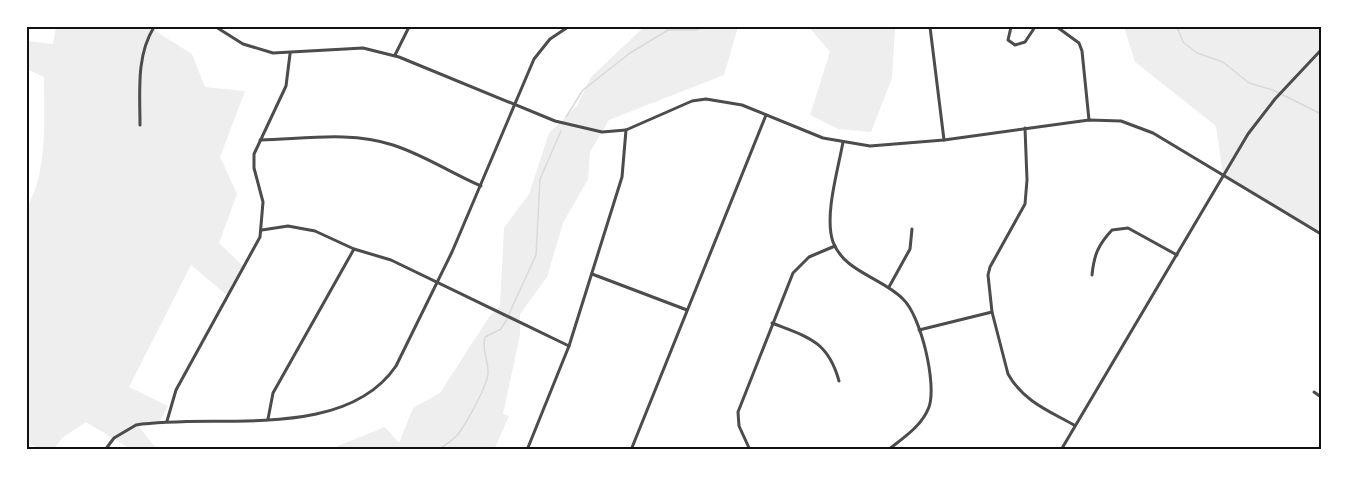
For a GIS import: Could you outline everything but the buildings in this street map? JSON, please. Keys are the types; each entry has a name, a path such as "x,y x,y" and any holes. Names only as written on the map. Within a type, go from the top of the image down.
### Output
{"street":[{"path":"140,125 141,60 144,46 154,27"},
{"path":"216,27 259,50 290,54 363,48 395,56 555,121 602,132 626,130 693,100 706,99 725,100 823,138 870,146 944,140 1089,120 1121,121 1136,125 1321,234"},
{"path":"395,56 409,27"},
{"path":"105,450 114,438 136,425 167,421 268,419 323,414 354,404 385,382 396,366 437,282 481,186 513,104 540,49 568,27"},
{"path":"930,27 944,140"},
{"path":"1011,27 1008,40 1015,45 1025,42 1035,27"},
{"path":"1057,27 1079,43 1082,51 1089,120"},
{"path":"1060,450 1248,134 1275,99 1321,50"},
{"path":"167,421 176,390 262,230 263,202 254,160 260,140 286,86 290,54"},
{"path":"631,450 766,115"},
{"path":"1025,128 1027,196 990,267 988,293 1008,374 1019,392 1074,425"},
{"path":"527,450 569,346 624,171 626,130"},
{"path":"260,140 339,136 371,140 393,145 481,186"},
{"path":"843,142 831,215 835,246 860,271 889,287 909,305 919,330 931,379 929,407 916,426 888,450"},
{"path":"262,230 288,226 315,231 354,249 391,260 569,346"},
{"path":"1092,275 1094,256 1100,243 1112,230 1121,228 1136,231 1177,255"},
{"path":"889,287 910,249 912,230"},
{"path":"750,450 739,426 738,412 787,284 800,264 835,246"},
{"path":"268,419 273,393 354,249"},
{"path":"592,274 687,310"},
{"path":"919,330 992,312"},
{"path":"772,323 812,339 818,344 832,358 838,381"},
{"path":"1314,392 1321,397"}],"shaded area":[{"path":"56,27 149,27 192,54 205,87 245,91 220,157 237,194 219,243 244,267 228,296 191,265 129,387 168,406 160,421 137,424 157,450 132,450 86,422 62,438 53,450 41,450 27,442 27,207 39,178 42,161 44,77 27,69 27,41 53,44"},
{"path":"644,27 738,27 724,75 609,120 590,152 588,179 563,223 547,277 520,314 520,335 503,414 509,416 494,450 328,450 385,427 399,443 413,408 440,393 489,317 500,306 504,228 529,194 549,133 577,106 591,77"},
{"path":"809,27 894,27 892,78 871,132 838,129 810,115 830,52"},
{"path":"1124,27 1321,27 1321,224 1317,231 1223,175 1216,126 1135,62"}],"waterway":[{"path":"566,117 583,90 630,53 668,30 696,30 704,27"},
{"path":"1177,27 1183,42 1197,53 1223,62 1249,83 1273,90 1321,114"},
{"path":"509,314 536,255 540,179 561,131"},
{"path":"437,450 457,436 467,421 488,374 485,337 501,329 507,319"}]}
